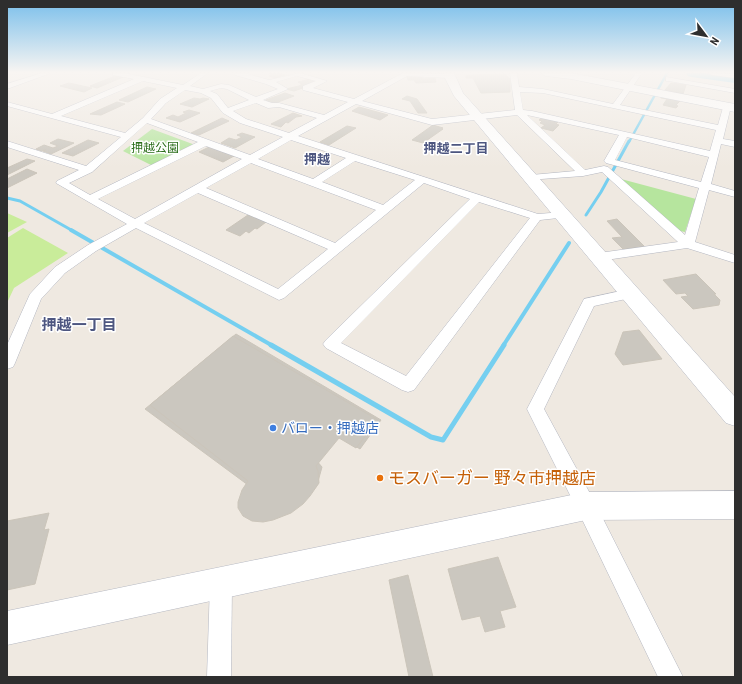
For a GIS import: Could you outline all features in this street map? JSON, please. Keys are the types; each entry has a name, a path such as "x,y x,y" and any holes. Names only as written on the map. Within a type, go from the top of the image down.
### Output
{"street":[{"path":"11,105 126,136"},
{"path":"54,116 80,105"},
{"path":"159,105 146,120 88,170 61,183 136,224 279,295 423,179"},
{"path":"221,105 226,111 243,122 291,136 477,198 537,217 563,215"},
{"path":"226,111 243,105"},
{"path":"269,105 279,105 325,118"},
{"path":"7,363 35,297 60,270 97,245 291,136 350,105"},
{"path":"371,105 432,122 519,112 532,112 714,155"},
{"path":"467,105 735,415"},
{"path":"518,105 519,112 582,173"},
{"path":"606,105 722,129"},
{"path":"688,244 718,141 731,107 721,105"},
{"path":"146,120 384,209"},
{"path":"611,168 630,136"},
{"path":"718,141 735,144"},
{"path":"90,199 206,142"},
{"path":"7,144 88,170"},
{"path":"314,182 354,157"},
{"path":"531,178 582,173 611,168 705,186 735,194"},
{"path":"611,168 688,244"},
{"path":"198,189 336,248"},
{"path":"477,198 467,206 331,344 408,385 537,217"},
{"path":"599,257 688,244 735,259"},
{"path":"630,294 589,302 535,409 586,506 671,677"},
{"path":"7,628 586,506 735,506"},
{"path":"219,677 221,584"}],"green space":[{"name":"押越公園","path":"152,129 198,146 155,167 123,151"},
{"path":"621,179 696,199 685,232 680,231"},
{"path":"7,213 27,222 7,233"},
{"path":"23,228 68,253 14,288 7,303 7,238"}],"building":[{"path":"110,105 123,105 101,115 90,114"},
{"path":"184,105 196,105 192,107"},
{"path":"413,105 421,105 427,113 418,113"},
{"path":"663,105 676,105 678,106 676,108"},
{"path":"359,107 388,115 380,120 352,111"},
{"path":"189,110 200,113 180,122 166,118 173,115 178,117 186,113 183,112"},
{"path":"293,113 302,116 296,117 288,123 286,122 281,127 271,124"},
{"path":"543,117 559,121 556,124 559,125 553,131 541,128 545,125 540,123 542,121 539,120"},
{"path":"222,118 229,121 199,135 191,133"},
{"path":"433,125 443,129 423,143 412,140"},
{"path":"347,126 356,128 329,145 320,142"},
{"path":"242,133 255,137 235,148 221,143 229,138 236,140 242,137 237,135"},
{"path":"58,139 74,143 51,154 43,151 46,150 42,151 36,149 44,145 53,148 58,146 50,143"},
{"path":"88,140 99,143 73,156 62,153"},
{"path":"209,147 234,156 223,162 199,152"},
{"path":"27,159 35,161 7,175 7,168"},
{"path":"27,169 37,173 7,188 7,179"},
{"path":"248,215 266,222 257,229 255,228 249,233 246,231 240,236 226,230"},
{"path":"617,219 645,247 623,249 612,238 622,237 607,221"},
{"path":"696,274 716,294 714,294 720,300 719,305 693,309 681,297 688,296 685,293 676,294 663,280"},
{"path":"639,330 662,359 623,365 615,354 623,332"},
{"name":"バロー・押越店","path":"236,334 381,420 360,449 338,435 316,460 322,467 317,485 309,495 288,508 261,511 245,506 248,485 145,409"},
{"name":"バロー・押越店","path":"233,336 378,420 356,448 339,438 316,466 319,483 303,504 291,513 263,522 252,521 243,516 238,508 238,502 242,490 248,481 150,405"},
{"path":"49,513 44,530 49,529 35,584 7,590 7,521"},
{"path":"498,557 516,607 500,611 505,627 485,632 480,616 462,620 448,569"},
{"path":"408,575 433,677 409,677 389,580"}],"waterway":[{"path":"629,142 649,105"},
{"path":"586,215 601,192 629,141"},
{"path":"7,198 20,201 73,231"},
{"path":"71,230 273,346"},
{"path":"503,346 569,243"},
{"path":"271,345 431,437 443,440 504,345"}],"place":[{"name":"バロー・押越店","path":"273,428"},
{"name":"モスバーガー 野々市押越店","path":"380,478"}],"district":[{"name":"押越二丁目","path":"456,148"},
{"name":"押越","path":"317,159"},
{"name":"押越一丁目","path":"79,325"}]}
